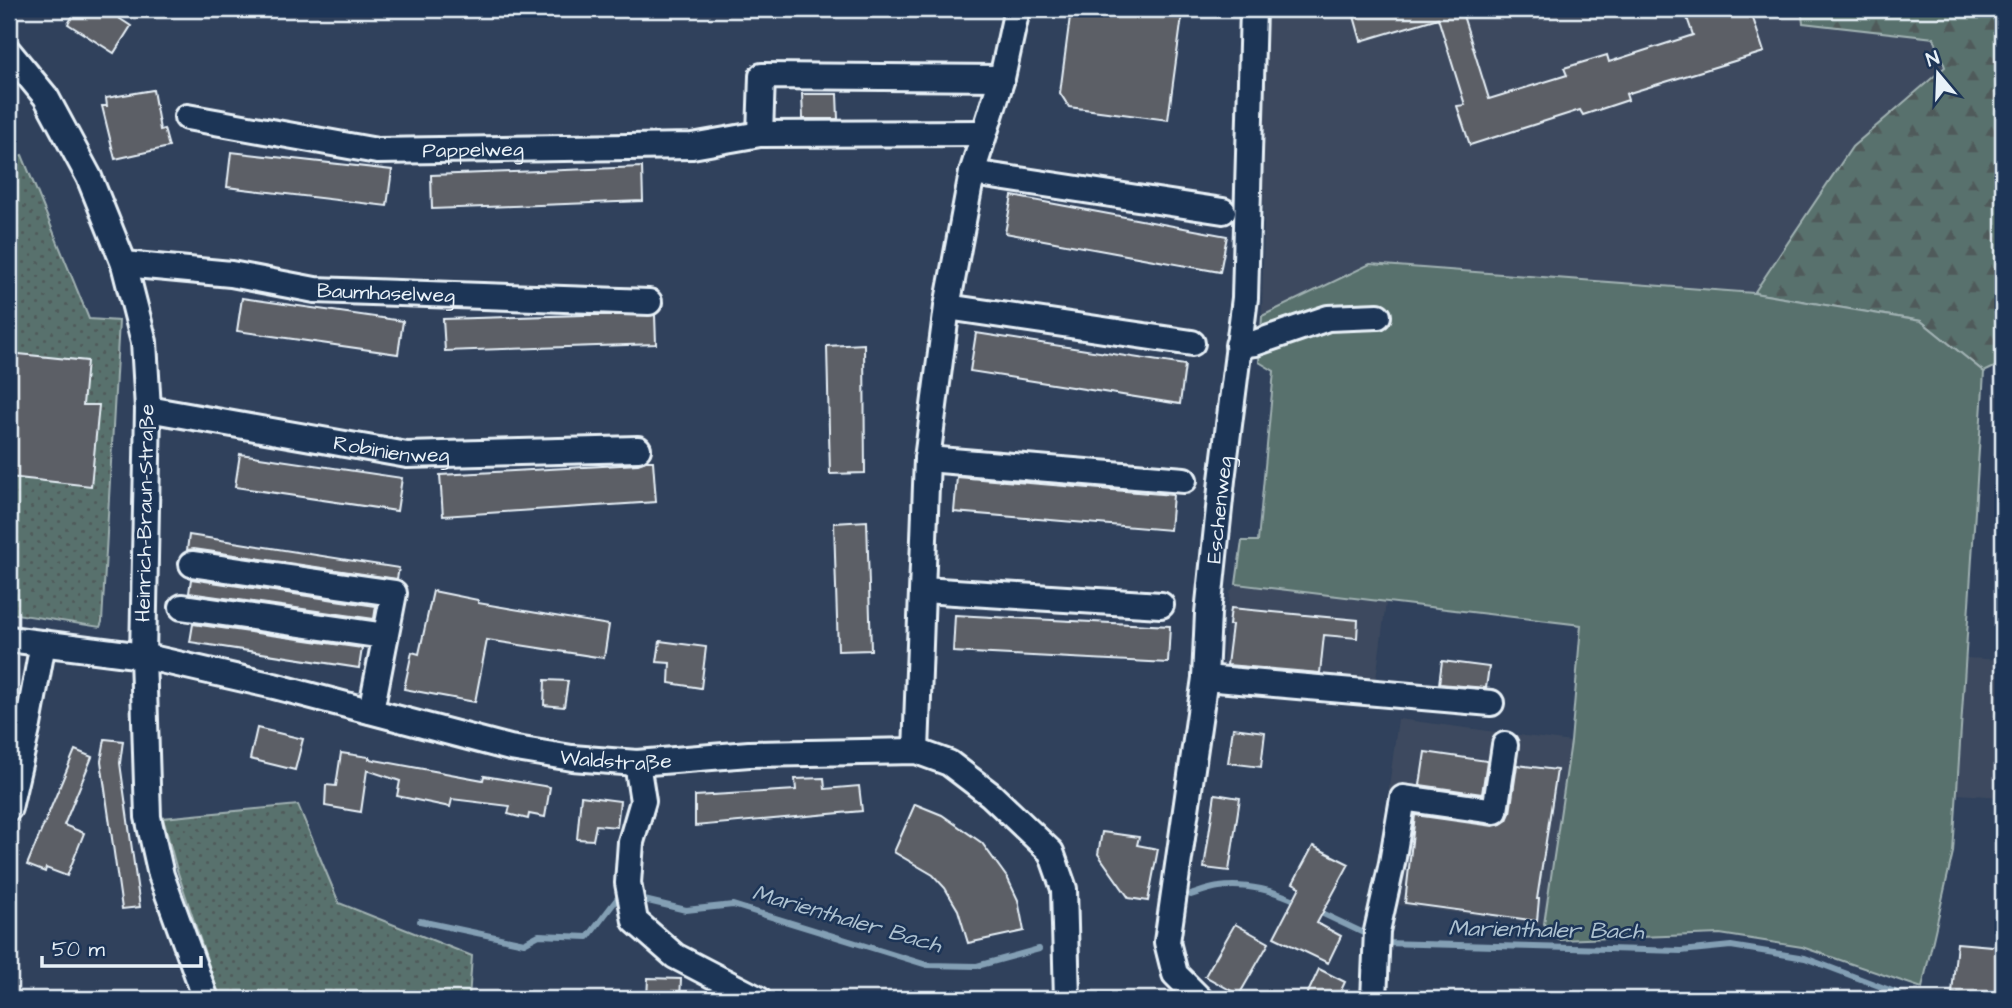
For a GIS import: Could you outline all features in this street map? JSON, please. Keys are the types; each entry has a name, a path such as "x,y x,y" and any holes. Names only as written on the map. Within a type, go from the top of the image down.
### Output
{"street":[{"path":"915,751 927,459 947,307 972,173 1002,78 1017,9"},
{"name":"Eschenweg","path":"1200,999 1175,974 1167,942 1205,678 1210,601 1245,298 1253,9"},
{"name":"Heinrich-Braun-Straße","path":"9,51 46,97 89,177 124,264 144,342 148,409 143,656 148,817 161,875 206,999"},
{"path":"760,134 762,76 1002,78"},
{"name":"Pappelweg","path":"187,117 377,151 692,146 760,134 984,133"},
{"path":"972,173 1223,211"},
{"name":"Baumhaselweg","path":"124,264 231,274 315,290 649,302"},
{"path":"947,307 1192,343"},
{"path":"1238,345 1255,343 1328,318 1378,316"},
{"name":"Robinienweg","path":"148,409 407,455 638,449"},
{"name":"Eschenweg","path":"927,459 1184,480"},
{"path":"192,564 394,593 372,711"},
{"path":"923,590 1161,606"},
{"path":"182,607 385,636"},
{"name":"Waldstraße","path":"9,639 143,656 372,711 510,748 572,758 637,763 749,754 915,751 949,763 991,795 1051,852 1064,889 1067,999"},
{"path":"9,808 43,643"},
{"path":"1205,678 1491,703"},
{"path":"1374,999 1376,941 1403,798 1495,811 1505,745"},
{"path":"637,763 643,800 631,842 628,883 635,921 675,956 758,999"}],"shaded area":[{"path":"1266,9 1831,9 1833,26 1935,38 1945,67 1921,321 1754,293 1370,264 1262,316 1262,147"},
{"path":"1236,584 1386,602 1376,679 1350,687 1222,670 1230,592"},
{"path":"1966,658 2003,660 2003,797 1957,794"},
{"path":"1398,719 1571,742 1544,924 1374,902"}],"green space":[{"path":"1801,9 2003,9 2003,363 1984,372 1921,321 1754,293 1852,147 1945,67 1934,38 1803,23"},
{"path":"22,155 89,319 119,321 100,627 9,613 9,160"},
{"path":"1370,264 1754,293 1921,321 1984,372 1953,852 1922,988 1802,947 1720,934 1559,940 1544,924 1571,742 1581,625 1236,584 1242,541 1258,541 1274,371 1259,362 1262,316"},
{"path":"298,805 339,903 472,956 469,999 220,999 176,867 163,818"}],"building":[{"path":"77,9 105,9 131,26 114,53 68,24"},
{"path":"1071,9 1183,9 1168,120 1069,107 1060,93"},
{"path":"1352,9 1461,9 1489,99 1567,75 1564,68 1607,55 1609,62 1693,35 1684,9 1750,9 1764,52 1626,94 1628,100 1583,115 1580,110 1470,145 1457,106 1465,105 1438,18 1361,41"},
{"path":"153,90 160,130 164,129 169,147 115,159 102,106 107,106 106,98"},
{"path":"802,94 837,94 838,119 803,119"},
{"path":"231,152 392,170 387,206 227,187"},
{"path":"642,167 643,201 432,209 431,175"},
{"path":"1012,196 1227,236 1220,272 1005,233"},
{"path":"242,298 403,321 398,354 237,331"},
{"path":"655,315 656,344 445,351 443,319"},
{"path":"976,333 1185,365 1180,404 970,371"},
{"path":"864,344 865,473 830,474 827,346"},
{"path":"9,353 87,361 83,405 99,405 91,486 9,477"},
{"path":"240,454 402,478 397,511 235,487"},
{"path":"653,461 656,502 443,516 440,475 638,464"},
{"path":"957,477 1173,495 1170,530 954,512"},
{"path":"867,521 871,650 838,651 834,523"},
{"path":"189,535 399,568 397,579 187,550"},
{"path":"191,579 376,606 374,619 189,593"},
{"path":"433,591 478,600 478,603 609,625 604,658 487,640 475,702 404,689 412,652 419,654"},
{"path":"1231,608 1358,620 1357,638 1324,635 1320,673 1227,665 1232,625 1229,625"},
{"path":"955,615 1170,626 1168,663 953,652"},
{"path":"193,624 362,648 359,668 190,642"},
{"path":"660,641 706,647 701,688 669,683 670,663 657,662"},
{"path":"1442,661 1489,667 1486,688 1439,684"},
{"path":"545,680 568,681 564,707 544,705"},
{"path":"257,728 303,739 295,770 250,759"},
{"path":"1233,728 1265,732 1261,767 1228,763"},
{"path":"105,739 123,741 120,763 140,907 122,909 101,761"},
{"path":"75,750 92,757 64,825 84,833 67,876 46,868 45,872 27,865"},
{"path":"1425,752 1487,761 1482,794 1420,785"},
{"path":"341,753 483,780 484,776 550,787 545,817 529,814 528,819 508,814 510,806 452,799 450,807 397,796 400,781 367,770 361,812 325,806 326,785 336,786"},
{"path":"1517,765 1557,770 1537,899 1537,921 1405,903 1415,815 1493,826 1501,824 1507,820 1510,813"},
{"path":"824,778 825,789 859,786 862,811 695,826 695,796 796,790 795,779"},
{"path":"1215,794 1240,798 1229,871 1204,868"},
{"path":"581,796 620,801 617,827 596,825 593,840 577,839"},
{"path":"915,804 942,815 982,843 1008,879 1018,900 1024,931 968,943 958,910 945,888 933,875 894,852"},
{"path":"1102,832 1139,837 1137,845 1158,849 1148,901 1129,898 1098,854"},
{"path":"1313,846 1349,864 1317,923 1341,936 1328,963 1274,937 1300,887 1293,883"},
{"path":"1235,924 1269,943 1239,995 1205,976"},
{"path":"1957,943 2003,947 2003,998 1952,993"},
{"path":"1319,969 1345,982 1337,999 1305,999"},
{"path":"648,978 681,979 680,999 647,999"}],"waterway":[{"name":"Marienthaler Bach","path":"1191,895 1216,888 1239,886 1282,895 1301,903"},
{"name":"Marienthaler Bach","path":"420,921 524,943 539,935 588,937 617,899"},
{"name":"Marienthaler Bach","path":"644,900 686,910 733,905 927,965 977,966 1039,949"},
{"name":"Marienthaler Bach","path":"1317,911 1370,936"},
{"name":"Marienthaler Bach","path":"1383,943 1681,951 1731,946 1805,958 1895,992 1904,999"}]}
